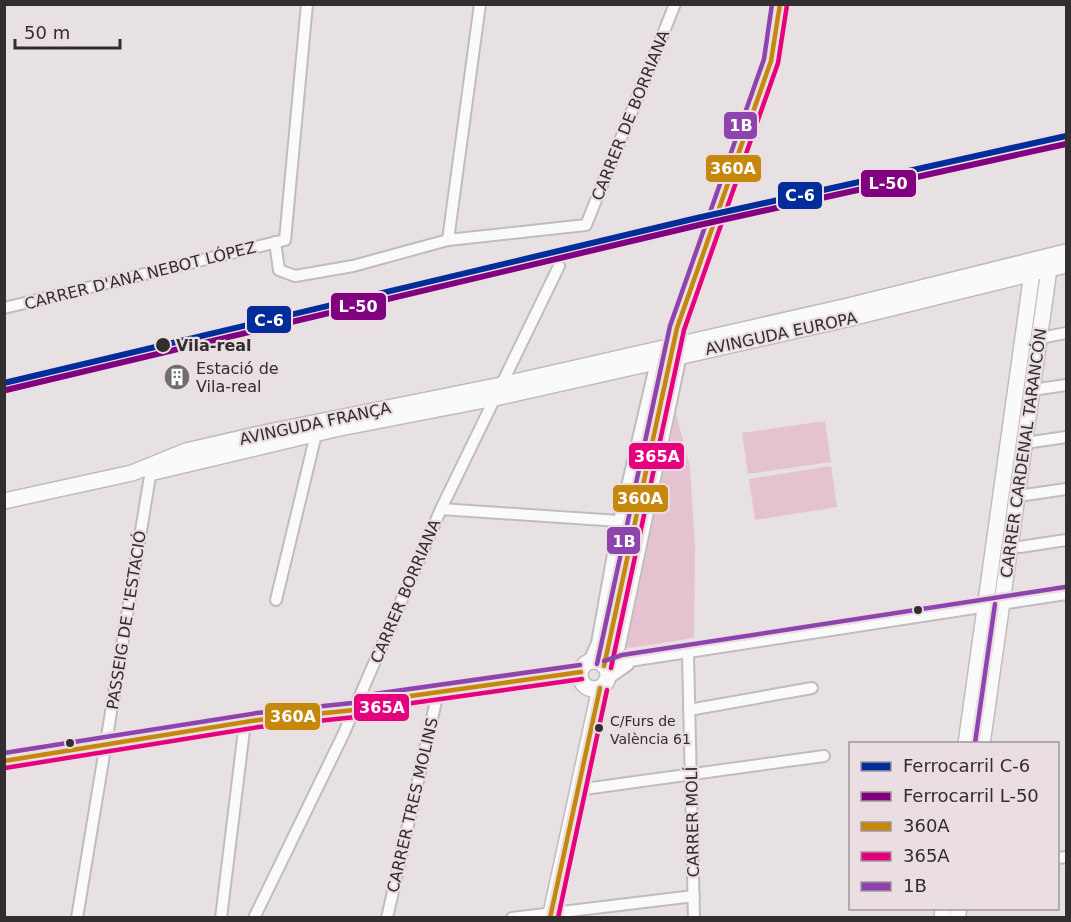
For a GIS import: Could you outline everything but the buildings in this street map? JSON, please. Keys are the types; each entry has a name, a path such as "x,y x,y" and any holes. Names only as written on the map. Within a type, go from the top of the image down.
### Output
{"main road":[{"path":"677,328 771,61 780,4"},
{"name":"AVINGUDA EUROPA","path":"498,391 656,362 851,318 1032,267 1066,252"},
{"name":"AVINGUDA EUROPA","path":"498,391 1032,267 1049,269 1066,265"},
{"name":"CARRER CARDENAL TARANCÓN","path":"966,742 1032,267"},
{"name":"CARRER CARDENAL TARANCÓN","path":"982,742 1049,269"},
{"path":"550,915 577,790 598,671 610,638 663,386"},
{"name":"AVINGUDA FRANÇA","path":"4,501 316,434 498,391"},
{"name":"AVINGUDA FRANÇA","path":"151,469 186,451 264,433 498,391"}],"street":[{"path":"280,241 307,4"},
{"path":"448,240 480,4"},
{"name":"CARRER DE BORRIANA","path":"586,225 675,4"},
{"name":"CARRER D'ANA NEBOT LÓPEZ","path":"4,308 280,241 279,270 295,276 353,266 448,240 586,225"},
{"name":"CARRER BORRIANA","path":"254,918 354,710 441,509 559,266"},
{"path":"1040,338 1066,333"},
{"path":"628,662 619,650 681,355"},
{"path":"598,671 597,643 619,521 656,362"},
{"path":"1032,390 1066,385"},
{"path":"276,600 316,434"},
{"path":"1024,443 1066,437"},
{"name":"PASSEIG DE L'ESTACIÓ","path":"77,918 151,469"},
{"path":"1018,496 1066,489"},
{"path":"441,509 619,521"},
{"path":"1020,547 1066,540"},
{"path":"4,761 245,722 354,710 375,701 598,671 628,662 1066,594"},
{"path":"610,638 627,619"},
{"name":"CARRER MOLÍ","path":"688,654 694,918"},
{"path":"689,710 812,688"},
{"name":"CARRER TRES MOLINS","path":"387,918 438,692"},
{"path":"220,918 245,722"},
{"path":"577,790 824,756"},
{"path":"512,918 694,896"}],"shaded area":[{"path":"676,414 690,467 695,547 694,638 629,648 627,646"},
{"path":"825,421 831,462 748,474 742,433"},
{"path":"831,466 837,507 755,520 749,479"}],"tunnel":[{"path":"663,386 677,328"}],"rail line":[{"name":"C-6","path":"4,383 697,218 1066,136"},
{"name":"L-50","path":"6,390 699,225 1066,144"}],"transit line":[{"name":"1B","path":"597,664 670,326 764,59 772,4"},
{"name":"360A","path":"604,666 677,328 771,61 780,4"},
{"name":"365A","path":"611,668 684,330 778,63 787,5"},
{"name":"1B","path":"604,661 622,655 1065,587"},
{"name":"1B","path":"975,742 995,604"},
{"name":"1B","path":"4,753 257,713 352,703 374,694 580,665"},
{"name":"360A","path":"4,761 258,720 354,710 375,701 581,672"},
{"name":"365A","path":"5,768 259,727 356,717 377,708 582,679"},
{"name":"360A","path":"550,918 600,688"},
{"name":"365A","path":"558,918 607,690"}],"place":[{"name":"Vila-real","path":"163,345"},
{"name":"Estació de Vila-real","path":"177,377"},
{"name":"C/Furs de València 61","path":"599,728"}]}
